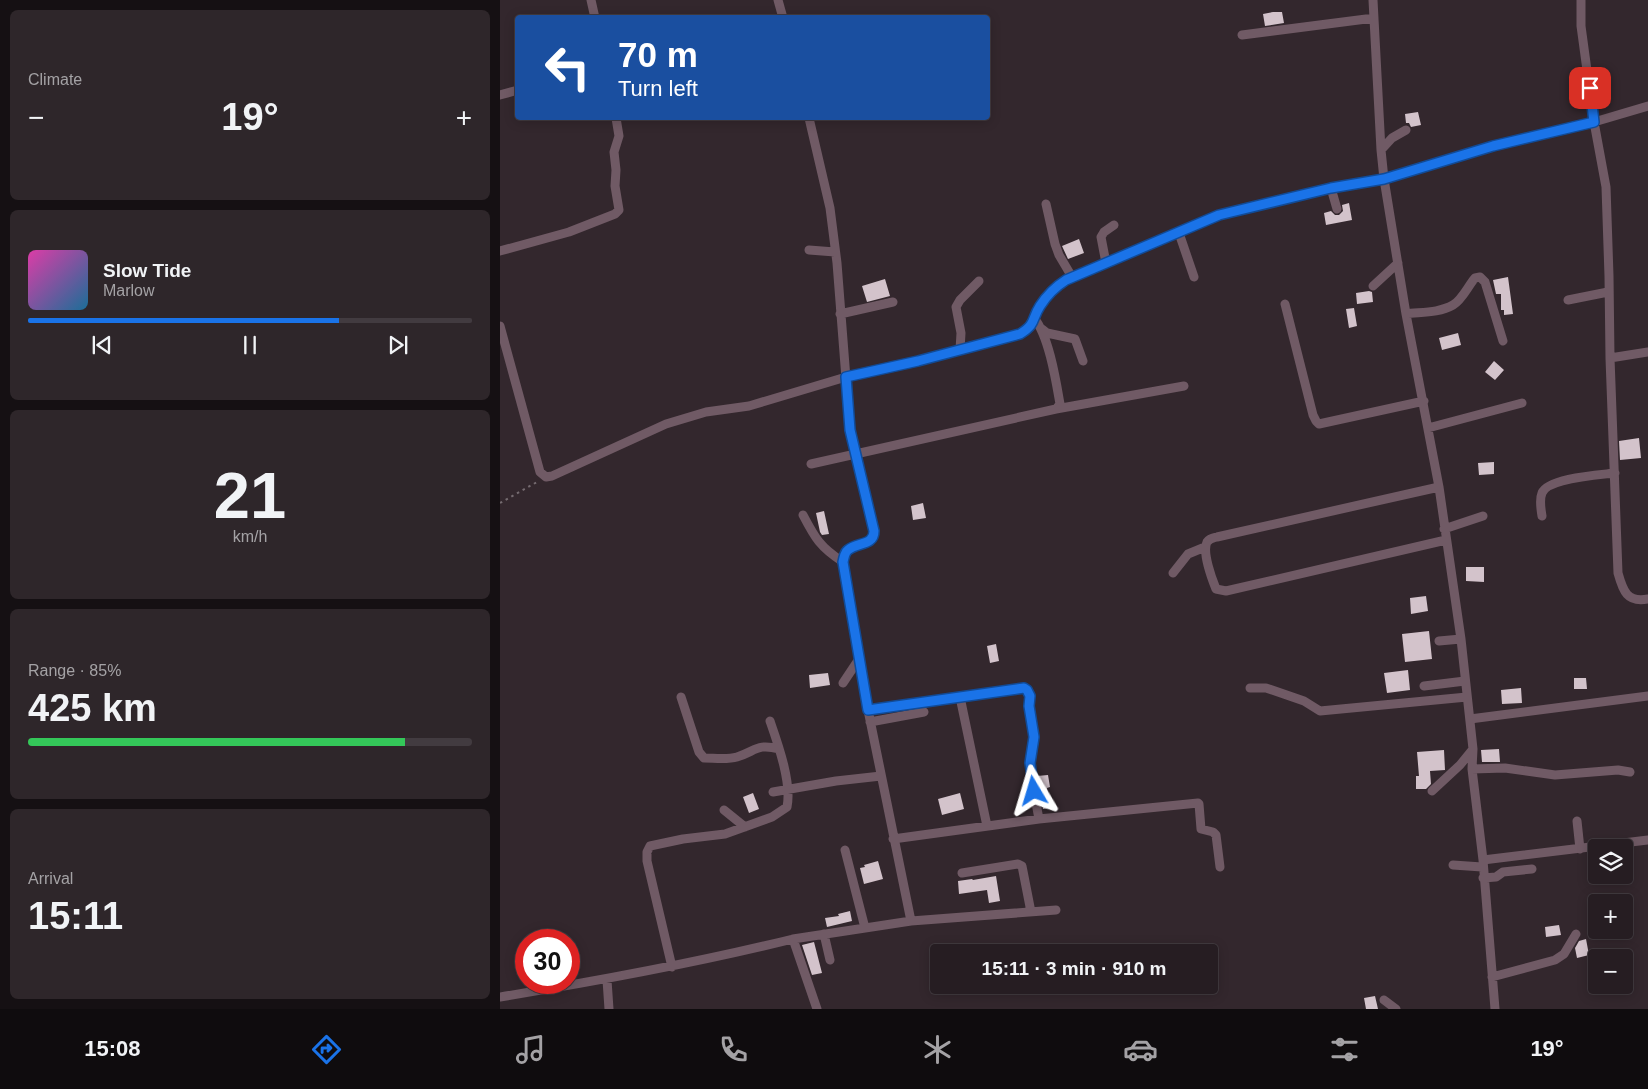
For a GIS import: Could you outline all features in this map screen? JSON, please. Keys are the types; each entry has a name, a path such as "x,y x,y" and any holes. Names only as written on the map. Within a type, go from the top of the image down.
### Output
{"street":[{"path":"591,0 594,15"},
{"path":"779,0 782,15"},
{"path":"1373,0 1384,179 1406,314 1424,401 1461,639 1473,749 1472,769 1495,1009"},
{"path":"1581,0 1581,26 1594,122 1606,187 1618,573 1622,588 1632,598 1639,601 1648,599"},
{"path":"1242,35 1374,18"},
{"path":"500,95 515,91"},
{"path":"500,326 540,472 546,477 552,476 666,424 706,412 749,406 846,377 1020,334 1030,327 1039,307 1054,288 1072,277 1219,215 1331,188 1384,179 1493,146 1594,122 1648,106"},
{"path":"500,251 569,232 615,214 619,210 615,186 614,152 619,136 616,120"},
{"path":"809,120 830,208 850,430 874,536 871,540 848,549 843,562 870,722 911,921"},
{"path":"1381,150 1392,138 1406,130"},
{"path":"1331,188 1337,209"},
{"path":"1046,204 1057,250 1072,277"},
{"path":"1106,263 1101,237 1104,232 1114,225"},
{"path":"1179,233 1194,277"},
{"path":"809,250 835,252"},
{"path":"1373,286 1398,263"},
{"path":"1406,314 1430,312 1452,305 1460,298 1474,278 1480,277 1485,282 1502,341"},
{"path":"960,350 961,333 956,307 960,300 979,281"},
{"path":"1568,300 1608,292"},
{"path":"840,314 893,302"},
{"path":"1285,304 1313,415 1320,424 1424,401"},
{"path":"1034,318 1042,329 1047,345 1060,404 1056,409"},
{"path":"1042,329 1052,335 1075,339 1083,361"},
{"path":"1610,358 1648,352"},
{"path":"811,464 1056,409 1184,386"},
{"path":"1428,428 1522,403"},
{"path":"1542,516 1540,495 1544,489 1554,483 1615,473"},
{"path":"1173,573 1188,554 1205,547 1210,539 1438,487"},
{"path":"803,515 818,542 828,552 843,562"},
{"path":"1444,529 1483,516"},
{"path":"1205,547 1211,578 1216,589 1226,591 1446,540"},
{"path":"1439,641 1461,639"},
{"path":"842,683 859,659"},
{"path":"1424,686 1465,681"},
{"path":"868,710 1024,688 1030,696 1029,706 1034,737 1030,763 1031,777 1039,819"},
{"path":"1250,688 1266,688 1304,702 1320,711 1467,697"},
{"path":"1470,719 1648,696"},
{"path":"682,697 699,752 704,758 734,758 759,746 779,749"},
{"path":"960,697 987,826"},
{"path":"870,722 924,712"},
{"path":"672,967 646,852 650,846 725,834 772,816 787,807 788,789 779,749 770,721"},
{"path":"1432,791 1460,765 1473,749"},
{"path":"1472,769 1505,768 1555,775 1610,770 1630,772"},
{"path":"773,792 881,776"},
{"path":"894,839 1039,819 1198,803 1200,804 1201,829 1213,832 1216,835 1220,866"},
{"path":"724,810 745,827"},
{"path":"1577,821 1580,849"},
{"path":"1454,865 1482,863 1648,840"},
{"path":"845,850 865,928"},
{"path":"962,873 1018,864 1022,866 1030,912"},
{"path":"1483,878 1496,877 1503,872 1532,869"},
{"path":"500,997 607,980 793,939 824,934 911,921 1056,910"},
{"path":"824,934 830,960"},
{"path":"1492,977 1555,960 1564,954 1576,934"},
{"path":"793,939 817,1009"},
{"path":"607,980 609,1009"},
{"path":"1384,1000 1396,1009"}],"path":[{"path":"500,504 546,477"}],"building":[{"path":"1282,12 1284,23 1265,26 1263,14"},
{"path":"1606,81 1609,97 1599,98 1596,83"},
{"path":"1418,112 1421,125 1411,127 1409,123 1406,123 1405,114"},
{"path":"1349,203 1352,220 1326,225 1324,213 1331,211 1335,215 1339,215 1343,211 1342,205"},
{"path":"1079,239 1084,253 1068,259 1062,246"},
{"path":"1508,277 1513,314 1504,315 1504,310 1501,310 1501,294 1496,294 1493,280"},
{"path":"885,279 890,296 867,302 862,286"},
{"path":"1372,292 1373,302 1357,304 1356,293"},
{"path":"1354,308 1357,326 1349,328 1346,309"},
{"path":"1458,333 1461,345 1442,350 1439,338"},
{"path":"1494,361 1504,370 1495,380 1485,372"},
{"path":"1639,438 1641,458 1620,460 1619,441"},
{"path":"1494,462 1494,474 1479,475 1478,463"},
{"path":"923,503 926,518 913,520 911,506"},
{"path":"824,511 829,534 822,535 816,513"},
{"path":"1466,567 1484,567 1484,582 1466,581"},
{"path":"1426,596 1428,611 1411,614 1410,598"},
{"path":"1429,631 1432,659 1405,662 1402,634"},
{"path":"996,644 999,661 990,663 987,646"},
{"path":"1408,670 1410,690 1387,693 1384,673"},
{"path":"828,673 830,685 810,688 809,675"},
{"path":"1574,678 1586,678 1587,689 1574,689"},
{"path":"1521,688 1522,703 1502,704 1501,690"},
{"path":"1499,749 1500,762 1482,762 1481,750"},
{"path":"1444,750 1445,770 1430,771 1431,784 1426,789 1416,789 1416,776 1419,776 1417,752"},
{"path":"1048,775 1050,787 1047,788 1050,808 1043,809 1037,776"},
{"path":"753,793 759,809 749,813 743,797"},
{"path":"960,793 964,809 942,815 938,799"},
{"path":"878,861 883,879 864,884 860,868"},
{"path":"996,876 1000,901 989,903 987,890 959,894 958,881"},
{"path":"850,911 852,921 827,927 825,918 839,916 838,914"},
{"path":"1559,925 1561,935 1546,937 1545,927"},
{"path":"1586,939 1588,955 1577,958 1575,948 1579,941"},
{"path":"814,942 822,973 812,975 802,945"},
{"path":"1375,996 1378,1009 1366,1009 1364,998"}],"route":[{"path":"1034,791 1030,763 1034,737 1029,706 1030,696 1024,688 868,710 843,562 848,549 871,540 874,536 874,531 850,430 846,377 918,361 1020,334 1030,327 1039,307 1054,288 1066,280 1219,215 1331,188 1384,179 1493,146 1594,122 1590,88"}]}
